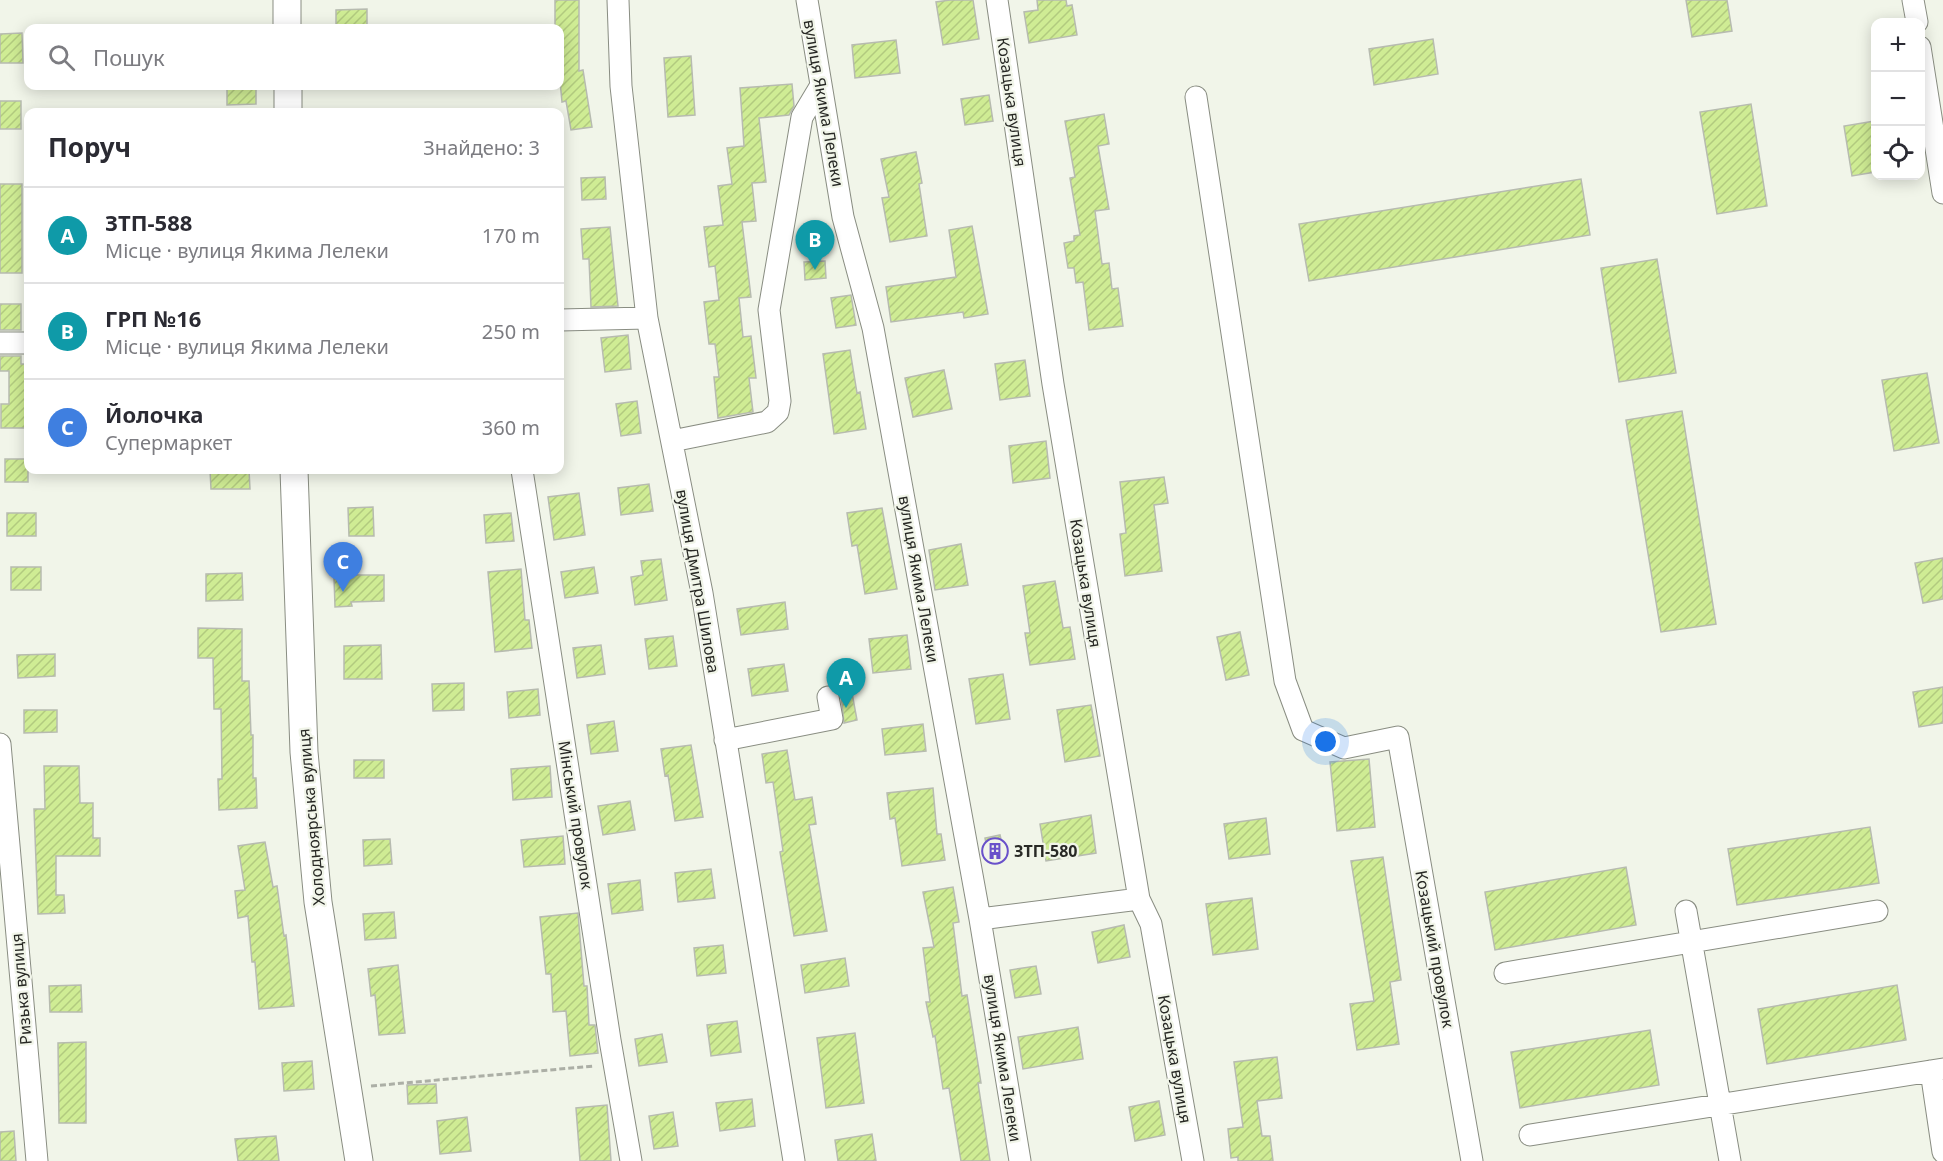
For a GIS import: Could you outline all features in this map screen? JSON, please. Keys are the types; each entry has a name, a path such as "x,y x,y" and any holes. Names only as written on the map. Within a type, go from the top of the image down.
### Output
{"main road":[{"path":"287,0 287,24"},
{"path":"288,90 288,108"},
{"name":"Холодноярська вулиця","path":"294,474 304,752 318,902 359,1161"}],"street":[{"name":"вулиця Дмитра Шилова","path":"618,0 621,86 647,318 702,593 794,1161"},
{"name":"вулиця Якима Лелеки","path":"807,0 843,217 873,328 980,919 1020,1161"},
{"name":"Козацька вулиця","path":"997,0 1053,384 1139,899 1151,924 1193,1161"},
{"path":"1913,0 1916,18"},
{"path":"1924,72 1943,193"},
{"path":"672,441 766,422 778,412 780,401 769,310 802,117 820,87"},
{"name":"Козацький провулок","path":"1196,97 1285,681 1303,730 1344,748 1398,738 1472,1161"},
{"path":"564,320 647,318"},
{"path":"0,343 24,343"},
{"name":"Мінський провулок","path":"523,474 614,1065 631,1161"},
{"path":"725,740 832,719 828,697"},
{"name":"Ризька вулиця","path":"0,744 38,1161"},
{"path":"980,919 1139,899"},
{"path":"1504,973 1877,910"},
{"path":"1686,912 1730,1161"},
{"path":"1530,1135 1937,1070 1943,1152"}],"path":[{"path":"369,1086 614,1065"}],"building":[{"path":"555,0 579,0 579,71 583,70 592,127 571,130 566,101 562,102 561,90 564,90 564,24 555,24"},
{"path":"973,0 979,39 943,45 936,2"},
{"path":"1037,0 1066,0 1067,6 1072,5 1077,35 1029,43 1024,12 1038,10"},
{"path":"1686,0 1727,0 1732,31 1692,37"},
{"path":"367,9 367,24 336,24 336,10"},
{"path":"22,33 23,63 0,63 0,34"},
{"path":"1433,39 1438,74 1374,85 1369,49"},
{"path":"896,40 900,73 855,78 852,45"},
{"path":"691,56 695,115 668,117 664,58"},
{"path":"792,84 794,106 789,115 759,118 766,182 752,183 756,221 742,222 751,297 739,298 743,337 751,336 756,378 749,378 753,412 718,418 714,377 719,377 715,344 709,344 704,302 719,300 715,266 709,267 704,227 723,225 718,186 732,184 727,148 744,146 740,88"},
{"path":"227,90 256,90 256,104 227,105"},
{"path":"989,95 993,121 965,125 961,99"},
{"path":"0,101 21,101 21,129 0,129"},
{"path":"1751,104 1767,206 1717,214 1700,112"},
{"path":"1104,114 1109,144 1098,146 1109,209 1095,211 1102,264 1109,263 1112,289 1118,288 1123,326 1089,330 1083,282 1076,283 1074,268 1068,268 1064,243 1074,241 1074,236 1080,235 1070,178 1075,177 1065,121"},
{"path":"1871,122 1871,173 1852,176 1844,126"},
{"path":"916,152 922,183 919,184 927,236 890,242 882,198 889,197 881,159"},
{"path":"605,177 606,199 582,200 581,178"},
{"path":"1581,179 1590,235 1309,281 1299,224"},
{"path":"0,184 22,184 22,273 0,273"},
{"path":"972,226 988,314 964,318 963,312 891,322 886,287 956,277 949,230"},
{"path":"610,227 618,306 591,307 589,259 583,259 581,229"},
{"path":"1657,259 1676,373 1619,382 1601,268"},
{"path":"825,261 826,278 805,280 804,262"},
{"path":"851,295 856,325 836,328 831,298"},
{"path":"0,304 21,304 21,330 0,330"},
{"path":"628,335 631,369 605,372 601,338"},
{"path":"850,350 866,429 834,434 823,354"},
{"path":"0,356 21,356 21,364 24,364 24,428 1,428 1,404 9,404 9,371 0,371"},
{"path":"1025,360 1030,396 1000,400 995,364"},
{"path":"944,370 952,409 913,417 905,378"},
{"path":"1927,373 1939,443 1894,451 1882,380"},
{"path":"637,401 641,433 621,436 616,404"},
{"path":"1682,411 1716,624 1661,632 1626,420"},
{"path":"1046,441 1050,478 1013,483 1009,446"},
{"path":"5,459 24,459 24,474 28,474 28,482 5,482"},
{"path":"210,474 249,474 250,489 211,489"},
{"path":"1164,477 1168,503 1154,505 1162,571 1125,576 1120,534 1126,533 1120,482"},
{"path":"649,484 653,511 621,515 618,488"},
{"path":"579,493 585,535 554,540 548,497"},
{"path":"373,507 374,536 349,536 348,508"},
{"path":"882,508 897,589 865,594 857,545 852,546 847,513"},
{"path":"7,513 36,513 36,536 7,536"},
{"path":"511,513 514,541 486,543 484,515"},
{"path":"961,544 968,585 935,590 929,550"},
{"path":"1943,558 1943,599 1923,603 1915,563"},
{"path":"661,559 667,600 635,605 631,577 643,575 641,561"},
{"path":"11,567 41,567 41,590 11,590"},
{"path":"594,567 598,593 565,598 561,572"},
{"path":"521,569 525,620 529,620 532,648 495,652 488,572"},
{"path":"242,573 243,600 206,601 206,574"},
{"path":"384,575 384,601 351,602 352,606 335,607 334,577"},
{"path":"1055,581 1063,628 1070,627 1075,659 1030,665 1025,633 1030,633 1023,586"},
{"path":"785,602 788,629 741,635 737,609"},
{"path":"198,628 242,629 242,681 249,681 253,778 256,778 257,808 219,810 218,779 222,779 221,709 214,709 213,658 198,658"},
{"path":"1240,632 1249,675 1226,680 1217,637"},
{"path":"907,635 911,669 873,673 869,639"},
{"path":"673,636 677,666 649,669 645,639"},
{"path":"381,645 382,679 344,679 344,646"},
{"path":"601,645 605,674 577,678 573,648"},
{"path":"55,654 55,676 18,678 17,655"},
{"path":"784,664 788,691 752,696 748,669"},
{"path":"1003,674 1010,719 976,724 969,679"},
{"path":"464,683 464,710 433,711 432,684"},
{"path":"1943,687 1943,723 1919,727 1913,692"},
{"path":"538,689 540,715 509,718 507,692"},
{"path":"852,693 857,720 844,723 841,695"},
{"path":"1091,705 1100,756 1065,762 1057,710"},
{"path":"24,710 57,710 57,732 24,733"},
{"path":"614,721 618,751 591,754 587,725"},
{"path":"923,724 926,751 885,755 882,729"},
{"path":"691,745 703,817 675,821 668,775 665,776 661,749"},
{"path":"787,750 795,800 812,797 816,824 809,825 827,931 794,936 780,852 783,851 773,782 766,783 762,754"},
{"path":"1369,759 1375,827 1337,831 1330,762"},
{"path":"354,760 384,760 384,778 354,778"},
{"path":"44,766 79,766 80,803 93,803 93,838 100,838 100,856 56,856 56,895 64,895 65,913 38,914 34,809 45,809"},
{"path":"550,766 552,797 513,800 511,769"},
{"path":"933,788 937,834 941,834 945,860 902,866 895,818 890,819 887,793"},
{"path":"630,801 635,830 603,835 598,806"},
{"path":"1091,815 1096,853 1046,861 1040,824"},
{"path":"1266,818 1270,854 1229,859 1224,824"},
{"path":"1870,827 1879,883 1737,905 1728,849"},
{"path":"1000,835 1004,852 988,854 985,838"},
{"path":"563,836 565,864 524,867 521,840"},
{"path":"390,839 392,864 364,866 363,840"},
{"path":"265,842 273,887 277,886 284,936 286,935 294,1006 259,1009 248,916 238,918 235,891 245,890 238,846"},
{"path":"1383,857 1401,980 1390,982 1399,1044 1357,1050 1350,1004 1374,1001 1351,861"},
{"path":"1626,867 1636,925 1495,950 1485,892"},
{"path":"711,869 715,898 678,902 675,873"},
{"path":"640,880 643,910 612,914 608,884"},
{"path":"953,887 959,922 953,923 962,996 967,995 990,1161 961,1161 949,1088 943,1089 935,1036 933,1037 926,1002 930,1002 923,948 934,947 923,892"},
{"path":"1252,898 1258,949 1213,955 1206,904"},
{"path":"394,912 396,938 365,940 363,914"},
{"path":"578,913 584,986 587,986 589,1025 595,1025 598,1053 570,1056 566,1011 553,1012 551,974 546,974 540,917"},
{"path":"1124,925 1130,957 1098,963 1092,932"},
{"path":"723,945 726,973 697,976 694,948"},
{"path":"845,958 849,986 805,993 801,965"},
{"path":"398,965 405,1033 379,1035 375,995 371,996 368,969"},
{"path":"1036,966 1041,994 1015,998 1010,970"},
{"path":"81,985 82,1012 50,1012 49,986"},
{"path":"1897,985 1906,1040 1767,1064 1758,1009"},
{"path":"737,1021 741,1052 711,1056 707,1025"},
{"path":"1078,1027 1083,1059 1023,1069 1018,1037"},
{"path":"1650,1030 1659,1085 1520,1108 1511,1052"},
{"path":"855,1033 864,1103 826,1108 817,1038"},
{"path":"662,1034 667,1062 639,1066 635,1039"},
{"path":"86,1042 86,1123 59,1123 58,1043"},
{"path":"1277,1057 1282,1098 1257,1101 1262,1136 1270,1136 1273,1161 1238,1161 1238,1157 1231,1158 1228,1129 1243,1127 1234,1062"},
{"path":"312,1061 314,1089 284,1091 282,1063"},
{"path":"436,1084 437,1103 408,1104 407,1085"},
{"path":"752,1099 755,1126 720,1131 716,1103"},
{"path":"1159,1101 1165,1135 1135,1141 1129,1107"},
{"path":"607,1105 611,1161 580,1161 576,1108"},
{"path":"673,1112 678,1146 654,1149 649,1116"},
{"path":"467,1117 471,1151 440,1154 437,1121"},
{"path":"14,1131 16,1161 0,1161 0,1132"},
{"path":"872,1134 876,1161 838,1161 835,1140"},
{"path":"276,1136 279,1161 238,1161 235,1139"}],"place":[{"name":"ГРП №16","path":"815,270"},
{"name":"Йолочка","path":"343,592"},
{"name":"ЗТП-588","path":"846,708"},
{"name":"ЗТП-580","path":"995,851"}]}
